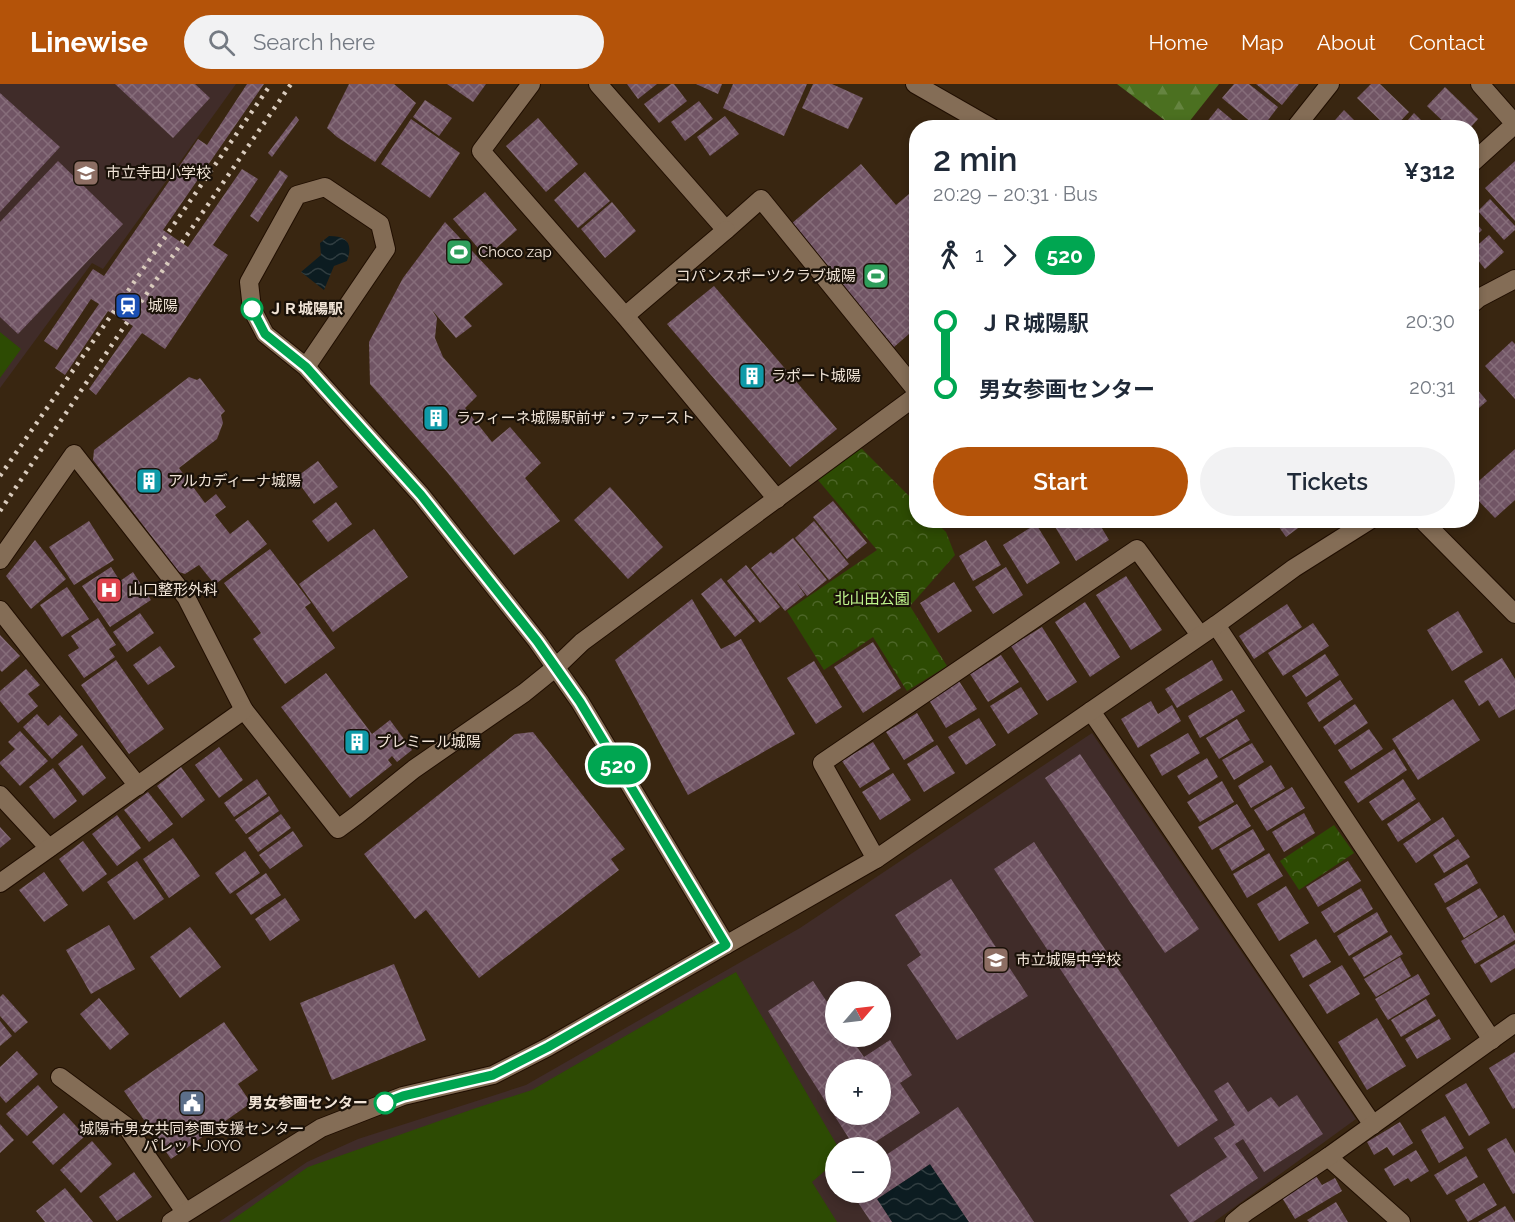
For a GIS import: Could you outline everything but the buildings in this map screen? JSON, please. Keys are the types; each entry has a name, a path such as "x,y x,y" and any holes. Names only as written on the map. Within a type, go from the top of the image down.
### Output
{"street":[{"path":"531,84 481,151 625,316 777,500"},
{"path":"598,84 726,230"},
{"path":"915,84 978,120"},
{"path":"1301,120 1330,84"},
{"path":"1479,157 1515,124 1480,84"},
{"path":"306,367 386,249 380,224 325,187 297,195 249,282 252,309 265,334 306,367 421,495 537,641 580,702 726,945"},
{"path":"625,316 761,199 909,381"},
{"path":"1479,298 1515,279"},
{"path":"0,560 74,454 186,597 244,710 338,829 414,769 524,693 582,642 909,401"},
{"path":"60,1077 126,1126 178,1217 321,1128 403,1096 493,1075 548,1047 876,859 1216,625 1294,568 1357,528"},
{"path":"1430,528 1515,614"},
{"path":"876,859 822,763 1137,549 1200,635"},
{"path":"0,610 138,786"},
{"path":"1216,625 1492,1040"},
{"path":"0,883 244,710"},
{"path":"1091,711 1373,1125"},
{"path":"0,795 49,848"},
{"path":"1245,1219 1515,1023"},
{"path":"1328,1157 1401,1222"}],"shaded area":[{"name":"市立寺田小学校","path":"0,84 236,84 103,269 92,263 0,388"},
{"name":"市立城陽中学校","path":"1092,733 1356,1119 1214,1222 219,1222 307,1162 358,1139 526,1085 800,928"}],"green space":[{"path":"1117,84 1219,84 1191,120 1164,120"},
{"path":"0,332 21,349 0,378"},
{"name":"北山田公園","path":"861,448 909,496 909,528 942,528 946,532 955,555 910,606 947,666 907,691 873,637 824,670 787,611 877,550 818,480"},
{"path":"1334,825 1354,853 1299,890 1280,861"},
{"path":"736,972 832,1137 825,1137 825,1171 812,1182 837,1222 229,1222 308,1167 532,1090"}],"water":[{"path":"329,236 345,239 349,250 347,261 334,266 324,290 301,272 321,255 320,243"},
{"path":"930,1164 969,1222 892,1222 880,1203 891,1203 891,1190"}],"railway":[{"path":"0,476 271,84"},
{"path":"0,511 291,84"}],"bus line":[{"name":"520","path":"252,309 265,334 306,367 421,495 537,641 580,702 726,945 548,1047 493,1075 403,1096 385,1103"}],"place":[{"name":"市立寺田小学校","path":"86,173"},
{"name":"Choco zap","path":"459,252"},
{"name":"コパンスポーツクラブ城陽","path":"876,276"},
{"name":"城陽","path":"128,306"},
{"name":"ＪＲ城陽駅","path":"252,309"},
{"name":"ラポート城陽","path":"752,376"},
{"name":"ラフィーネ城陽駅前ザ・ファースト","path":"436,418"},
{"name":"アルカディーナ城陽","path":"149,481"},
{"name":"山口整形外科","path":"109,590"},
{"name":"プレミール城陽","path":"357,742"},
{"name":"市立城陽中学校","path":"996,960"},
{"name":"城陽市男女共同参画支援センター パレットJOYO","path":"192,1103"},
{"name":"男女参画センター","path":"385,1103"}]}
